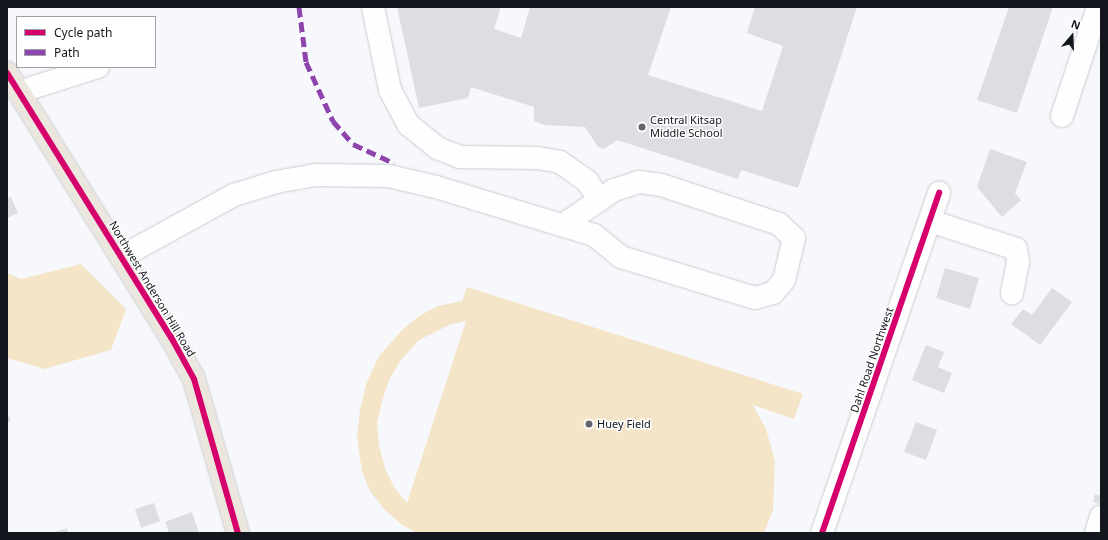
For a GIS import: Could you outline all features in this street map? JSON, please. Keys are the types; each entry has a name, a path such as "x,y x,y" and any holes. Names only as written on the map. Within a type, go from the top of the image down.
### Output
{"main road":[{"name":"Northwest Anderson Hill Road","path":"7,73 121,257 194,379 238,533"}],"street":[{"path":"373,7 390,90 409,125 437,148 460,157 538,158 560,162 586,181 600,200"},
{"path":"1062,116 1098,7"},
{"path":"19,92 95,68"},
{"path":"121,257 234,195 276,182 314,175 389,176 436,187 563,224 594,235 621,257 755,298 773,293 784,280 794,238 780,224 658,184 630,184 600,200 563,224"},
{"name":"Dahl Road Northwest","path":"822,533 939,193"},
{"path":"930,221 1016,249 1018,262 1012,293"},
{"path":"1096,533 1101,517"}],"shaded area":[{"path":"81,264 126,309 111,350 44,369 7,358 7,273 21,279"},
{"name":"Huey Field","path":"467,287 803,394 794,419 753,405 766,429 775,461 773,510 764,533 418,533 402,525 385,510 370,491 362,472 357,436 360,410 366,384 379,356 403,329 419,316 438,306 462,301","holes":["466,321 407,503 394,487 385,468 379,445 377,424 382,401 389,380 401,360 419,340 449,325"]}],"building":[{"path":"397,7 501,7 494,29 521,38 530,7 671,7 648,75 762,111 783,46 747,33 755,7 857,7 798,188 741,170 738,179 617,140 604,149 598,147 585,127 544,125 534,121 534,107 471,87 468,98 419,108"},
{"path":"1009,7 1053,7 1017,113 977,100"},
{"path":"990,149 1027,162 1015,193 1021,200 1002,217 977,187"},
{"path":"11,197 18,213 7,218 7,198"},
{"path":"945,268 979,278 970,309 936,298"},
{"path":"1052,288 1072,302 1040,345 1011,324 1023,309 1032,315"},
{"path":"926,345 944,352 938,367 952,373 944,393 912,380"},
{"path":"7,412 11,421 7,423"},
{"path":"916,422 937,430 926,460 904,452"},
{"path":"1095,494 1101,496 1100,504 1093,502"},
{"path":"154,503 160,521 141,528 135,509"},
{"path":"192,512 199,533 169,533 165,522"},
{"path":"67,528 68,533 52,533"}],"marked path":[{"path":"299,7 306,62 333,121 353,144 394,163"}],"cycle path":[{"path":"7,73 171,337 194,379 238,533"},
{"path":"822,533 939,193"}],"place":[{"name":"Central Kitsap Middle School","path":"642,127"},
{"name":"Huey Field","path":"589,424"}]}
